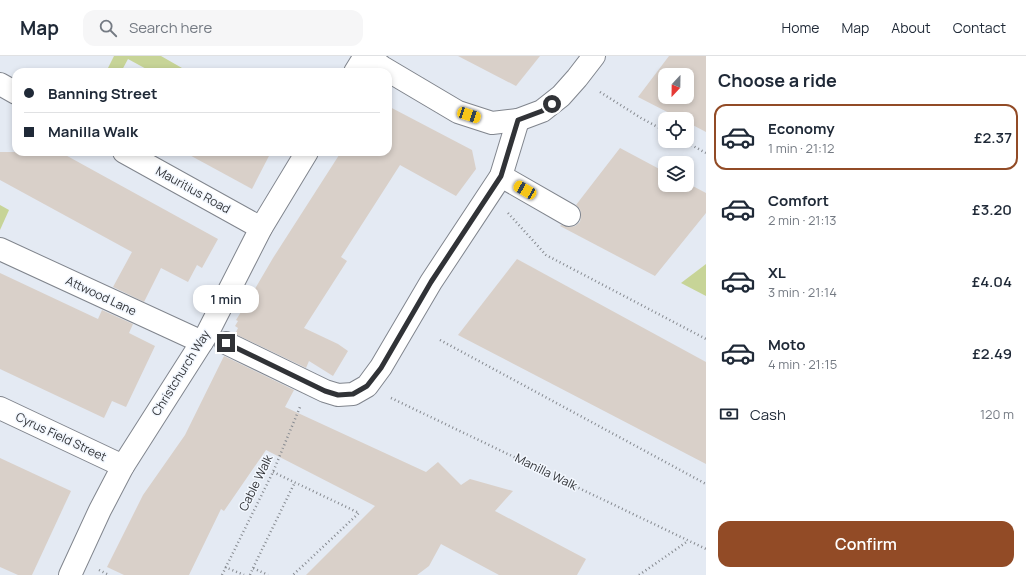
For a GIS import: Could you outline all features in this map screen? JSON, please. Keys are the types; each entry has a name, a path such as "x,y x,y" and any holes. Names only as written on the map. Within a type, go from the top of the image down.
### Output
{"street":[{"path":"358,68 365,56"},
{"path":"368,56 384,68"},
{"path":"392,73 458,112 492,123 518,120 542,111 561,96 594,56"},
{"path":"0,84 12,91"},
{"path":"226,343 325,391 338,395 353,394 367,386 381,368 431,282 501,176 518,120"},
{"name":"Mauritius Road","path":"131,156 261,228"},
{"name":"Christchurch Way","path":"70,575 100,510 123,466 202,342 261,228 305,156"},
{"path":"501,176 568,215"},
{"name":"Attwood Lane","path":"0,249 202,342"},
{"name":"Cyrus Field Street","path":"0,408 123,466"}],"path":[{"path":"600,92 658,127"},
{"path":"694,146 706,153"},
{"path":"503,210 507,212 546,255 706,339"},
{"path":"440,340 706,484"},
{"name":"Manilla Walk","path":"386,396 706,550"},
{"name":"Cable Walk","path":"222,575 273,472 301,406"},
{"path":"273,472 358,513 293,575"},
{"path":"250,575 295,482"},
{"path":"639,575 689,541"},
{"path":"225,567 244,575"},
{"path":"253,568 268,575"}],"green space":[{"path":"114,56 161,56 182,68 144,68 128,59 123,68 108,68"},
{"path":"0,205 9,210 0,230"},
{"path":"706,264 706,296 681,283"}],"building":[{"path":"458,56 540,56 516,86"},
{"path":"669,56 706,56 706,132 694,126 694,112 667,112 638,97 658,71 658,104 694,104 694,68 660,68"},
{"path":"392,108 472,150 476,169 456,196 400,165 341,257 347,261 304,328 338,344 348,351 333,376 309,361 306,368 235,334 238,328 235,326 238,321 236,320 273,258 338,156 392,156"},
{"path":"620,148 658,168 658,192 694,192 694,187 706,193 706,213 655,276 560,226 575,226 580,222 580,209 576,205"},
{"path":"0,152 12,152 12,156 67,156 218,239 202,268 197,265 188,282 161,268 144,302 113,287 132,252 0,180"},
{"path":"191,156 269,156 252,189"},
{"path":"517,259 706,362 706,464 458,335"},
{"path":"0,273 98,319 102,310 133,324 129,333 155,346 126,407 112,401 104,418 0,369"},
{"path":"224,356 294,390 285,407 426,472 438,462 461,485 470,479 513,491 495,511 586,559 577,575 499,575 441,544 429,566 417,575 306,575 375,506 266,450 224,511 221,509 189,575 124,575 107,567 143,495 185,435"},
{"path":"0,458 71,491 32,575 18,575 0,567"}],"route":[{"path":"226,343 325,391 338,395 353,394 367,386 381,368 431,282 501,176 518,120 542,111 552,104"}]}
